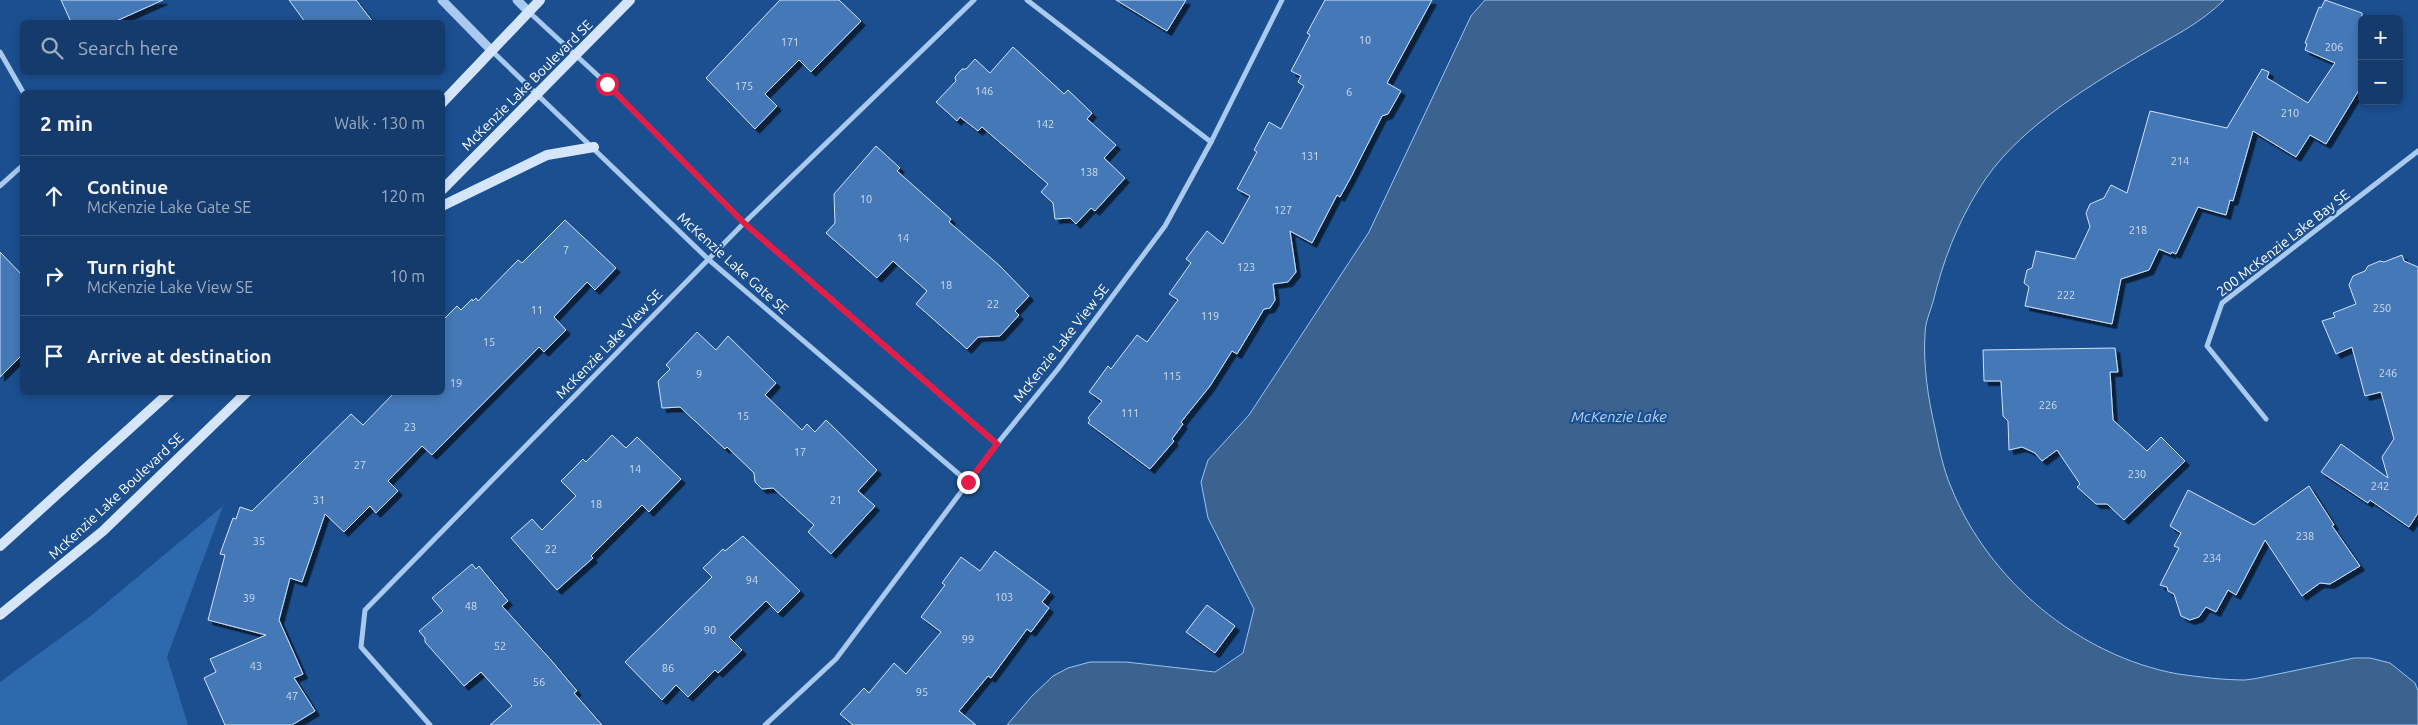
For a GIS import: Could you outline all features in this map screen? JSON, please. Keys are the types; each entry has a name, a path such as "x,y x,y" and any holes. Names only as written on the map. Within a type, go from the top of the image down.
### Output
{"main road":[{"path":"445,100 540,0"},
{"name":"McKenzie Lake Boulevard SE","path":"445,187 630,0"},
{"path":"445,205 547,155 594,147"},
{"path":"0,546 167,395"},
{"name":"McKenzie Lake Boulevard SE","path":"0,615 103,531 244,395"}],"street":[{"path":"442,0 492,51"},
{"path":"517,0 576,54 744,223 997,444"},
{"name":"McKenzie Lake View SE","path":"430,725 361,647 365,610 708,259 974,0"},
{"path":"1027,0 1211,142"},
{"name":"McKenzie Lake View SE","path":"765,725 836,659 968,482 1058,369 1165,226 1211,142 1282,0"},
{"name":"McKenzie Lake Gate SE","path":"492,51 594,147 708,259 968,482"},
{"path":"0,52 22,90"},
{"name":"200 McKenzie Lake Bay SE","path":"2266,419 2208,346 2222,303 2418,151"},
{"path":"0,186 20,168"}],"shaded area":[{"path":"223,506 167,657 188,725 0,725 0,682 92,615"}],"water":[{"name":"McKenzie Lake","path":"1485,0 2224,0 2195,23 2097,82 2052,113 2011,148 1979,189 1952,243 1941,272 1925,330 1925,358 1930,405 1946,473 1967,521 1988,553 2013,582 2041,609 2072,631 2106,650 2141,665 2178,674 2237,680 2259,678 2354,658 2370,658 2390,663 2415,683 2418,691 2418,725 1007,725 1032,696 1053,676 1068,668 1090,662 1126,662 1215,672 1243,653 1254,609 1208,518 1201,482 1208,460 1249,415 1369,232 1471,16"}],"building":[{"path":"61,0 163,0 118,20 70,20"},
{"path":"289,0 356,0 371,20 304,20"},
{"path":"780,0 839,0 861,21 811,72 799,60 765,94 777,106 755,129 706,78"},
{"path":"1116,0 1186,0 1167,31"},
{"path":"1325,0 1432,0 1387,83 1401,91 1388,114 1382,116 1340,197 1337,195 1312,243 1290,231 1296,272 1288,282 1273,284 1275,300 1270,308 1264,309 1237,354 1232,351 1210,386 1181,422 1183,424 1172,439 1174,441 1150,469 1088,423 1090,420 1088,418 1102,401 1089,392 1108,366 1111,369 1137,335 1147,342 1178,300 1169,294 1191,263 1186,259 1207,231 1223,244 1250,196 1237,189 1257,152 1254,150 1269,122 1281,129 1304,86 1298,82 1301,76 1291,71 1310,35 1307,33"},
{"path":"2325,0 2362,13 2362,15 2358,15 2358,92 2326,144 2310,135 2296,157 2253,131 2233,201 2230,200 2226,215 2198,207 2176,254 2159,249 2149,270 2121,279 2112,324 2025,306 2029,287 2024,283 2027,270 2032,268 2036,251 2075,259 2090,227 2086,213 2090,204 2104,198 2111,185 2127,193 2150,111 2227,128 2262,69 2269,72 2267,78 2308,103 2335,63 2305,50 2307,44 2305,43 2319,7 2321,8"},
{"path":"1013,47 1064,94 1068,90 1092,113 1087,119 1116,145 1104,158 1125,178 1095,211 1091,208 1076,224 1070,218 1055,219 1053,203 1041,192 1048,184 982,127 978,131 960,117 957,121 936,102 956,81 955,77 962,69 966,69 975,59 990,73"},
{"path":"876,146 900,168 897,171 951,219 949,222 1000,266 1029,296 1015,311 1019,315 1000,336 978,337 967,349 916,304 927,291 893,261 877,278 826,233 835,223 834,194"},
{"path":"565,220 616,268 595,290 587,282 554,317 566,330 544,352 539,347 432,455 422,446 388,481 398,491 376,513 370,506 344,532 325,514 302,582 290,578 279,620 303,674 294,678 315,711 292,725 225,725 204,678 216,672 210,659 266,635 208,620 225,555 220,554 233,518 236,519 240,507 252,511 351,414 363,425 392,395 445,395 445,318 457,306 461,310 472,299 473,301 476,298 478,301 518,260 522,263"},
{"path":"0,252 20,273 20,357 0,377"},
{"path":"2402,255 2404,261 2418,267 2418,513 2409,527 2370,500 2368,503 2321,472 2341,444 2388,478 2382,457 2394,439 2381,392 2365,396 2352,347 2336,354 2322,321 2335,317 2333,313 2356,304 2349,285 2353,276 2365,271 2368,266"},
{"path":"697,332 716,350 728,336 776,383 765,395 802,430 807,424 815,432 826,420 877,470 858,491 875,506 831,554 808,532 814,525 773,488 762,489 755,482 754,473 727,447 725,449 680,407 662,408 658,381 670,369 666,365"},
{"path":"2115,348 2118,372 2110,372 2113,420 2147,451 2161,437 2185,461 2124,520 2107,504 2096,504 2077,487 2080,484 2057,450 2042,461 2035,453 2022,447 2009,450 2008,421 2003,416 2001,381 1984,381 1983,350"},
{"path":"612,435 626,448 637,437 681,479 649,512 642,505 591,556 593,558 557,590 511,538 532,519 542,530 576,496 561,481 583,459 586,462"},
{"path":"2309,486 2334,525 2332,526 2360,566 2330,584 2320,583 2302,596 2265,540 2236,595 2228,590 2216,612 2206,607 2199,617 2190,620 2181,616 2174,594 2168,591 2167,587 2160,585 2179,548 2174,546 2181,533 2170,526 2188,490 2254,525"},
{"path":"743,536 800,591 778,613 766,601 729,637 742,650 718,673 715,670 688,697 676,685 662,700 625,662 712,577 703,568 723,549 725,551"},
{"path":"995,551 1050,592 1042,602 1049,608 1031,632 1027,629 991,678 988,676 959,711 976,725 853,725 840,714 864,688 869,693 894,663 906,674 941,632 921,617 945,585 942,583 961,557 980,571"},
{"path":"472,564 476,569 479,566 508,601 502,606 551,660 577,691 574,693 602,725 490,725 512,706 481,672 464,686 425,642 425,638 419,631 443,611 432,598"},
{"path":"1207,605 1235,626 1215,653 1186,632"}],"route":[{"path":"607,84 744,223 997,444 968,482"}]}
